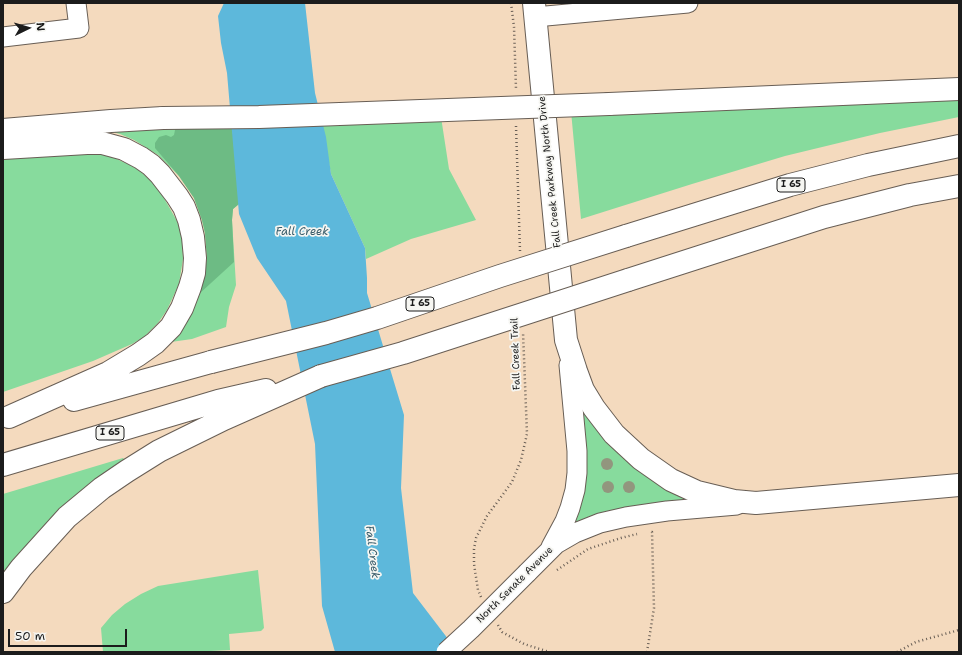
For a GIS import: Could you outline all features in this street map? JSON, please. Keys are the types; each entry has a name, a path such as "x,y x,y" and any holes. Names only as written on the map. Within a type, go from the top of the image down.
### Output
{"main road":[{"name":"Fall Creek Parkway North Drive","path":"534,10 566,340 576,371 588,398 614,434 641,459 671,480 697,492 734,501 756,503 959,485"},
{"path":"3,130 163,118 259,117 959,89"},
{"path":"3,148 102,143 124,149 141,158 160,174 184,207 193,237 195,258 194,273 182,308 171,327 155,343 108,373 6,418"},
{"name":"I 65","path":"6,418 211,362 326,333 377,318 500,276 790,185 868,165 959,146"},
{"path":"3,592 21,568 67,516 127,471 221,410 322,376 402,353 824,217 910,195 959,186"},
{"name":"I 65","path":"3,465 221,410"}],"street":[{"path":"3,37 79,28 76,3"},
{"path":"534,10 688,3"},
{"path":"542,558 553,544 565,521 570,508 576,479 577,451 566,340"},
{"name":"North Senate Avenue","path":"446,652 556,544 569,536 600,523 626,517 667,511 756,503"}],"path":[{"path":"511,3 514,27 516,90"},
{"path":"516,122 520,257"},
{"name":"Fall Creek Trail","path":"483,603 478,590 474,564 476,538 487,516 512,482 521,460 527,434 523,328"},
{"path":"556,570 588,549 621,538 652,532 654,608 647,652"},
{"path":"494,621 502,632 524,644 549,652"},
{"path":"897,652 916,642 959,630"}],"green space":[{"path":"959,97 959,117 880,133 785,156 581,219 571,111"},
{"path":"441,117 449,169 476,220 411,239 366,259 365,248 331,174 321,119"},
{"path":"232,123 239,204 233,209 232,220 234,262 199,294 203,283 207,258 205,233 202,220 194,198 179,176 155,148 155,143 159,137 166,135 171,137 174,135 176,125"},
{"path":"176,125 239,204 233,209 232,220 236,285 229,307 226,327 192,339 171,342 186,323 193,311 203,283 207,258 205,233 202,220 194,198 179,176 158,155 134,140 120,134 101,129"},
{"path":"86,152 100,153 130,165 140,171 160,191 177,221 182,235 183,259 179,284 167,310 158,323 144,337 132,344 93,361 3,392 3,159"},
{"path":"581,402 692,501 659,502 626,508 570,527"},
{"path":"123,458 125,460 3,579 3,494"},
{"path":"258,570 264,628 261,631 229,634 230,650 191,652 103,652 101,628 112,615 125,604 141,594 158,586"}],"water":[{"name":"Fall Creek","path":"224,3 305,3 315,93 326,137 331,174 365,248 367,293 404,415 401,488 413,593 458,652 335,652 322,606 315,444 286,301 257,258 239,214 227,73 221,43 218,16"}]}
